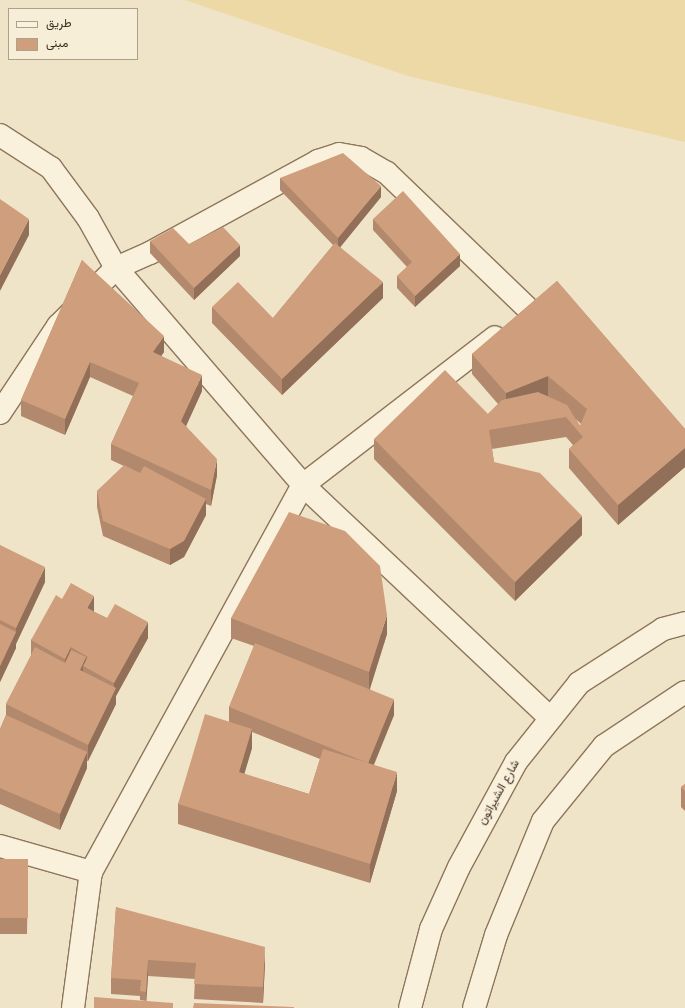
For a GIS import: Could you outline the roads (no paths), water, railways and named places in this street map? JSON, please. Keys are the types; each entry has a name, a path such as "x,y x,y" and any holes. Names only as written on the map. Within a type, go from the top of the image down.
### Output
{"street":[{"path":"0,135 51,168 88,218 116,268 303,486 550,718"},
{"path":"0,413 6,390 58,326 116,268 150,253 318,161 339,154 361,158 387,173 564,343"},
{"path":"73,1008 91,872 303,486 530,311"},
{"name":"شارع الشيراتون","path":"410,1008 430,929 459,867 516,762 579,683 663,629 685,623"},
{"path":"474,1008 496,935 543,821 604,746 685,692"},
{"path":"0,846 91,872"}]}
